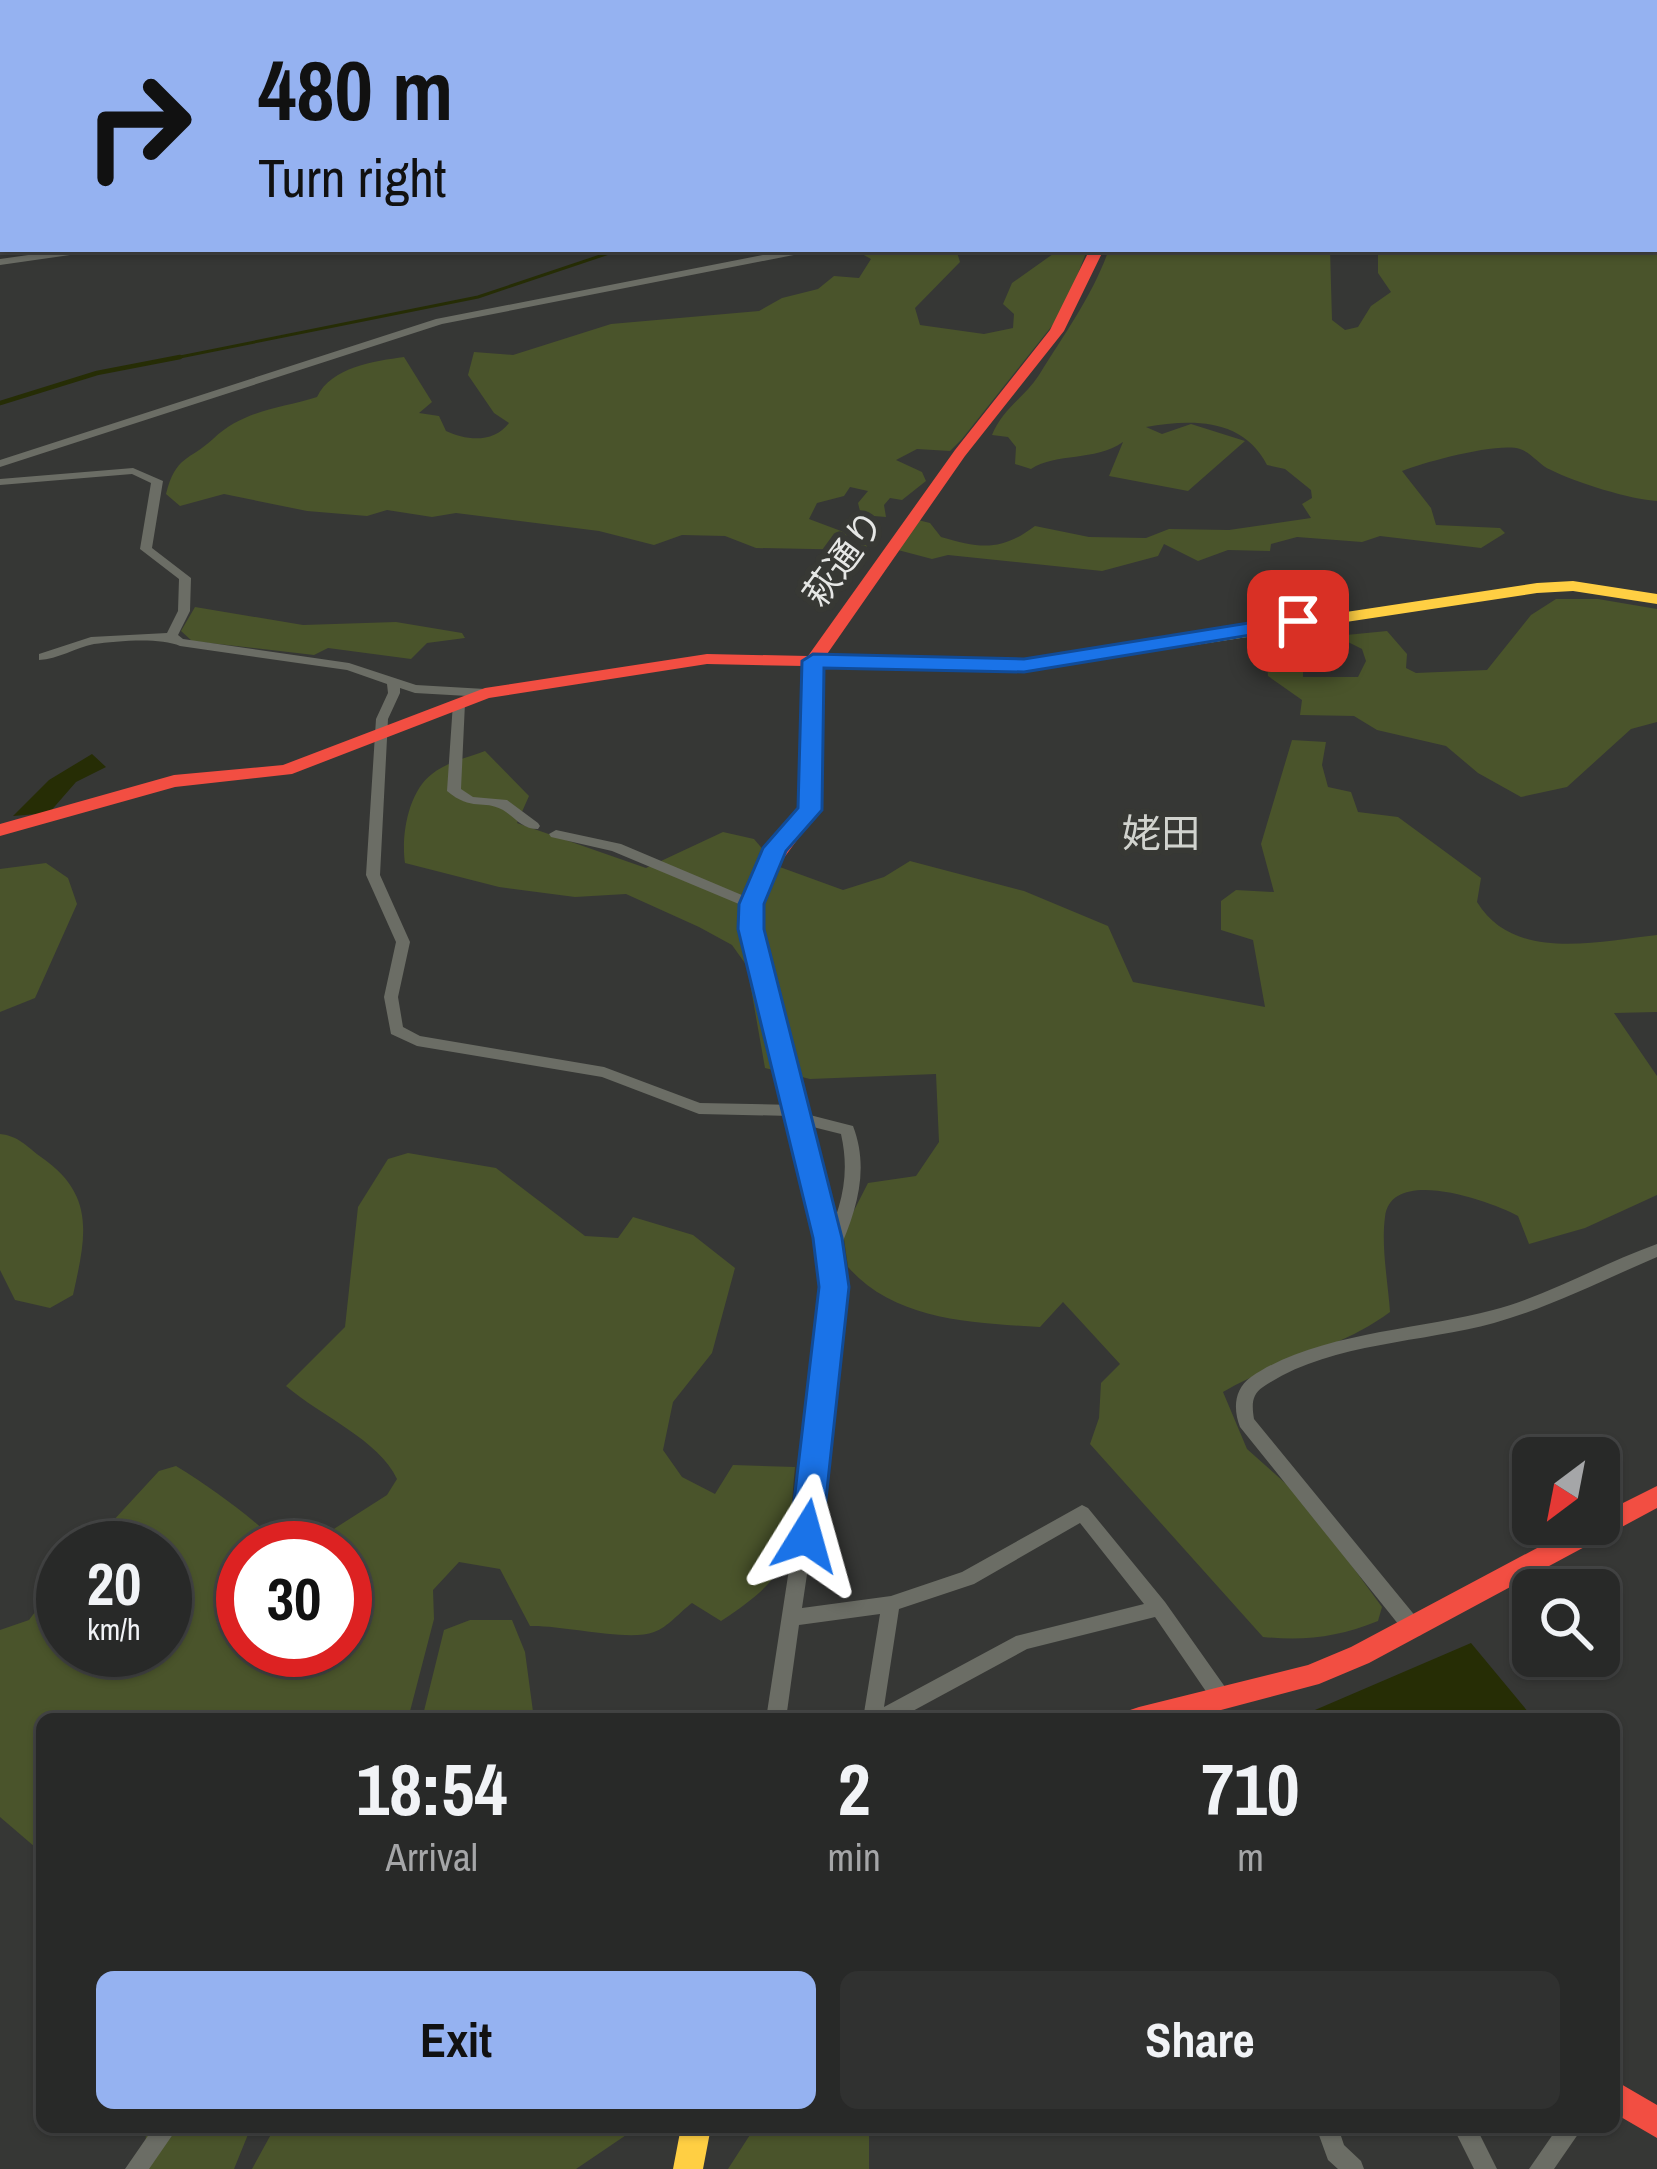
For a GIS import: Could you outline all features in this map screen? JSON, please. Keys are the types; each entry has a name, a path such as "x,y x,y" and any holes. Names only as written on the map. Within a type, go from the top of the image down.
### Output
{"street":[{"path":"0,262 70,252"},
{"path":"0,464 440,321 794,252"},
{"name":"萩通り","path":"751,904 776,848 810,810 813,661 960,453 1057,331 1096,252"},
{"path":"0,482 133,471 157,481 146,549 185,578 187,589 171,636"},
{"path":"0,830 174,781 286,770 484,694 707,659 1009,667 1537,588 1573,586 1657,599"},
{"path":"43,657 91,640 171,636 188,644 236,647 349,667 393,687 484,694"},
{"path":"393,687 385,706 374,875 403,942 391,997 396,1030 417,1041 604,1072 699,1108 797,1114 848,1130 860,1176 830,1254"},
{"path":"459,703 454,791 470,801 502,802 533,826"},
{"path":"556,835 616,847 751,904 751,929 830,1254 833,1324 795,1617 777,1713"},
{"path":"1414,1629 1246,1422 1242,1407 1252,1384 1361,1344 1502,1315 1657,1250"},
{"path":"1168,1713 1310,1676 1414,1629 1657,1496"},
{"path":"795,1617 891,1604 968,1578 1082,1513 1159,1608 1223,1700"},
{"path":"878,1713 891,1604"},
{"path":"888,1713 1023,1642 1159,1608"},
{"path":"1620,2099 1657,2122"},
{"path":"136,2169 163,2133"},
{"path":"688,2169 695,2133"},
{"path":"1329,2133 1336,2152 1353,2169"},
{"path":"1467,2133 1486,2169"},
{"path":"1540,2169 1567,2133"}],"shaded area":[{"path":"858,252 957,252 960,262 915,308 920,325 984,334 1013,328 1014,314 1003,304 1012,283 1056,252 1086,253 1063,312 962,439 950,451 917,449 896,460 922,472 926,481 902,500 890,498 884,505 886,517 861,515 858,503 868,491 850,487 844,496 817,503 809,519 857,537 868,536 873,542 862,550 756,548 725,536 682,535 654,545 599,531 456,513 432,517 387,510 367,516 307,511 224,494 180,506 166,494 179,465 225,429 262,412 317,397 332,379 355,367 404,357 432,402 419,413 439,416 446,431 454,434 488,437 509,423 494,413 468,375 474,352 513,355 611,324 759,311 782,298 818,289 834,276 859,278 871,259"},
{"path":"1108,252 1330,252 1332,320 1345,330 1358,327 1371,306 1391,292 1378,273 1378,252 1657,252 1657,501 1574,480 1520,449 1496,448 1402,471 1431,508 1436,525 1500,528 1505,533 1481,548 1380,536 1362,542 1297,537 1271,544 1270,551 1228,550 1198,561 1164,544 1158,556 1102,571 948,555 932,559 898,550 918,520 930,523 941,537 991,545 1012,540 1035,526 1089,537 1146,538 1169,529 1229,530 1311,518 1302,504 1312,498 1311,490 1285,469 1267,465 1244,438 1215,425 1181,423 1146,427 1162,434 1191,424 1245,441 1188,491 1109,476 1123,442 1031,469 1015,464 1016,447 1008,437 992,435 1039,375"},
{"path":"1556,599 1598,599 1657,609 1657,722 1631,729 1567,787 1521,797 1478,773 1446,746 1377,730 1354,716 1300,715 1302,700 1268,676 1266,652 1303,660 1303,677 1358,677 1366,661 1362,649 1336,636 1387,631 1407,654 1406,668 1416,673 1487,670 1531,615"},
{"path":"195,607 303,625 396,622 462,633 465,638 427,643 411,659 328,648 314,655 192,641 181,631"},
{"path":"1292,740 1326,742 1322,765 1328,787 1351,792 1358,812 1398,817 1481,878 1477,902 1513,934 1559,944 1657,935 1657,1012 1614,1013 1657,1076 1657,1195 1585,1228 1529,1244 1518,1216 1505,1210 1444,1192 1405,1193 1391,1201 1385,1217 1390,1312 1350,1336 1223,1392 1247,1449 1303,1499 1382,1607 1378,1621 1335,1634 1293,1638 1263,1637 1090,1444 1099,1418 1101,1383 1120,1364 1063,1302 1040,1327 937,1316 889,1299 848,1267 843,1232 868,1183 916,1176 939,1142 936,1074 810,1079 765,1068 747,966 732,945 626,894 575,897 499,887 405,863 404,852 408,815 424,782 444,767 485,751 529,796 517,823 646,868 723,832 754,839 777,866 843,890 884,877 910,861 1024,891 1108,926 1133,982 1265,1007 1253,940 1221,930 1221,901 1236,890 1274,892 1261,844"},
{"path":"92,754 106,767 76,782 49,813 13,816 49,780"},
{"path":"46,863 68,878 77,904 35,998 0,1012 0,869"},
{"path":"0,1134 22,1142 59,1171 79,1202 83,1235 73,1295 50,1308 15,1300 0,1270"},
{"path":"408,1153 496,1168 585,1236 618,1238 633,1217 693,1235 735,1268 712,1353 673,1402 663,1450 682,1477 715,1494 733,1465 795,1467 785,1558 765,1587 721,1621 692,1603 659,1630 643,1635 530,1626 500,1569 459,1562 433,1590 434,1619 410,1713 36,1713 36,1848 0,1817 0,1630 29,1620 36,1611 36,1677 192,1677 192,1521 113,1521 159,1471 176,1466 253,1521 216,1521 216,1677 372,1677 372,1521 346,1521 387,1495 397,1479 363,1440 286,1386 345,1327 358,1207 388,1159"},
{"path":"470,1620 512,1620 525,1652 533,1713 423,1713 444,1630"},
{"path":"1471,1643 1529,1713 1308,1713"},
{"path":"146,2133 249,2133 234,2169 145,2169"},
{"path":"272,2133 629,2133 576,2169 252,2169"},
{"path":"751,2133 869,2133 869,2169 728,2169"}],"waterway":[{"path":"178,357 478,297 612,252"},
{"path":"0,403 97,373 178,357"},
{"path":"165,360 178,357"}],"traffic: slow":[{"path":"917,664 1023,666 1537,588 1573,586 1657,599"},
{"path":"759,962 827,1238 833,1324 822,1413"},
{"path":"688,2169 695,2133"}],"traffic: jam":[{"path":"759,962 751,929 756,893 769,864 810,810 813,661 960,453 1057,331 1096,252"},
{"path":"0,830 174,781 286,770 485,693 707,659 917,664"},
{"path":"1163,1713 1310,1676 1360,1655 1657,1496"},
{"path":"1620,2099 1657,2123"}],"district":[{"name":"姥田","path":"1161,833"}],"route":[{"path":"806,1536 834,1287 827,1238 751,929 751,904 761,871 810,810 813,661 1024,666 1298,621"}]}
